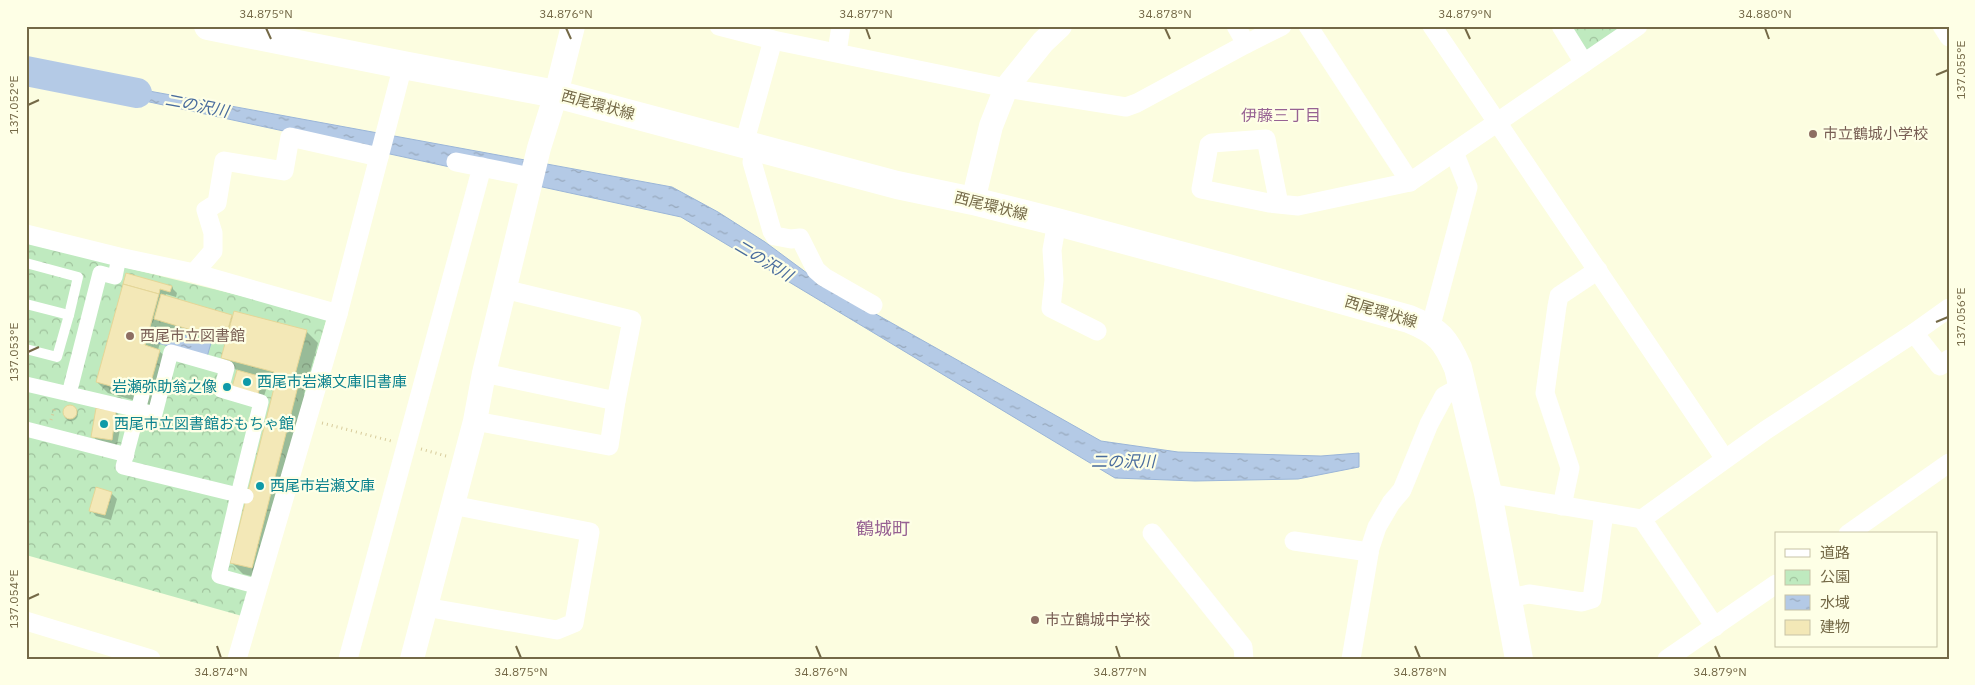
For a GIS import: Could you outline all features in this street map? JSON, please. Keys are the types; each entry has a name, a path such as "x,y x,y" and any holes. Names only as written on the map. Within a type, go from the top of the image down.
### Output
{"main road":[{"name":"西尾環状線","path":"208,26 556,94 897,185 973,201 1057,222 1410,319 1439,334 1451,351 1458,368 1488,493 1518,659"}],"street":[{"path":"412,659 475,422 484,373 539,148 556,94 573,26"},
{"path":"719,26 773,40 1006,88 1126,107 1138,103 1282,26"},
{"path":"837,52 841,26"},
{"path":"973,201 991,126 1006,88 1043,42 1060,26"},
{"path":"1236,26 1246,44"},
{"path":"1308,26 1410,182"},
{"path":"1432,26 1725,458"},
{"path":"1561,26 1584,63"},
{"path":"1279,204 1266,139 1212,143 1209,145 1201,189 1279,204 1298,206 1410,182 1638,26"},
{"path":"1942,26 1949,37"},
{"path":"773,40 749,146 772,231 775,236 791,239 800,238 816,270 824,277 873,305"},
{"path":"237,659 338,314 403,65"},
{"path":"194,273 213,251 213,232 206,210 217,203 224,161 284,171 290,137 379,157"},
{"path":"1430,329 1468,187 1454,152"},
{"path":"456,162 482,167 529,188"},
{"path":"348,659 482,167"},
{"path":"1057,222 1052,250 1054,280 1051,308 1097,331"},
{"path":"26,234 119,258 194,273 338,314"},
{"path":"64,392 100,273 115,276 119,258"},
{"path":"1562,506 1570,468 1545,394 1557,306 1559,296 1598,270"},
{"path":"475,422 609,446 632,320 504,290"},
{"path":"1488,493 1642,519 1725,458 1949,308"},
{"path":"1914,333 1940,366 1949,359"},
{"path":"26,384 64,392 140,402 155,414 171,352 227,368 221,390 261,402 242,496 219,576 258,587"},
{"path":"484,373 616,401"},
{"path":"1350,659 1369,552 1377,527 1391,503 1402,490 1429,424 1444,396 1462,386"},
{"path":"140,402 123,466 242,496"},
{"path":"26,429 127,455"},
{"path":"1851,532 1949,463"},
{"path":"425,607 557,630 574,623 590,532 452,505"},
{"path":"1506,600 1529,594 1582,602 1592,600 1604,513"},
{"path":"1642,519 1715,627"},
{"path":"1152,533 1243,647 1244,659"},
{"path":"1294,541 1369,552"},
{"path":"1667,659 1775,585"},
{"path":"26,621 150,659"}],"lane":[{"path":"26,263 78,277 57,357 26,349"},
{"path":"26,304 68,315"}],"path":[{"path":"188,335 189,329"},
{"path":"48,434 64,392"},
{"path":"308,420 464,461"}],"green space":[{"path":"1571,26 1635,26 1590,57"},
{"path":"26,243 327,317 242,616 26,555"}],"water":[{"name":"二の沢川","path":"100,82 672,187 718,212 765,242 819,282 1101,441 1178,452 1321,456 1359,453 1359,467 1298,479 1195,481 1115,478 681,217 94,90"},
{"path":"155,327 211,343 207,357 151,341"}],"building":[{"path":"126,273 172,286 170,292 160,289 159,294 123,284"},
{"path":"123,284 159,294 145,345 160,350 147,396 96,382"},
{"path":"161,294 232,315 225,340 154,319"},
{"path":"234,311 307,330 293,382 273,377 274,372 221,358"},
{"name":"西尾市岩瀬文庫旧書庫","path":"237,370 262,377 258,394 232,387"},
{"path":"276,380 298,386 252,568 230,563"},
{"path":"67,405 73,405 77,412 73,419 67,419 63,415 63,409"},
{"name":"西尾市立図書館おもちゃ館","path":"96,408 116,411 112,440 91,437"},
{"path":"96,487 112,492 105,515 89,511"}],"waterway":[{"name":"二の沢川","path":"26,71 137,93"}],"place":[{"name":"市立鶴城小学校","path":"1813,134"},
{"name":"西尾市立図書館","path":"130,336"},
{"name":"西尾市岩瀬文庫旧書庫","path":"247,382"},
{"name":"岩瀬弥助翁之像","path":"227,387"},
{"name":"西尾市立図書館おもちゃ館","path":"104,424"},
{"name":"西尾市岩瀬文庫","path":"260,486"},
{"name":"市立鶴城中学校","path":"1035,620"}],"district":[{"name":"伊藤三丁目","path":"1281,115"},
{"name":"鶴城町","path":"883,529"}]}
